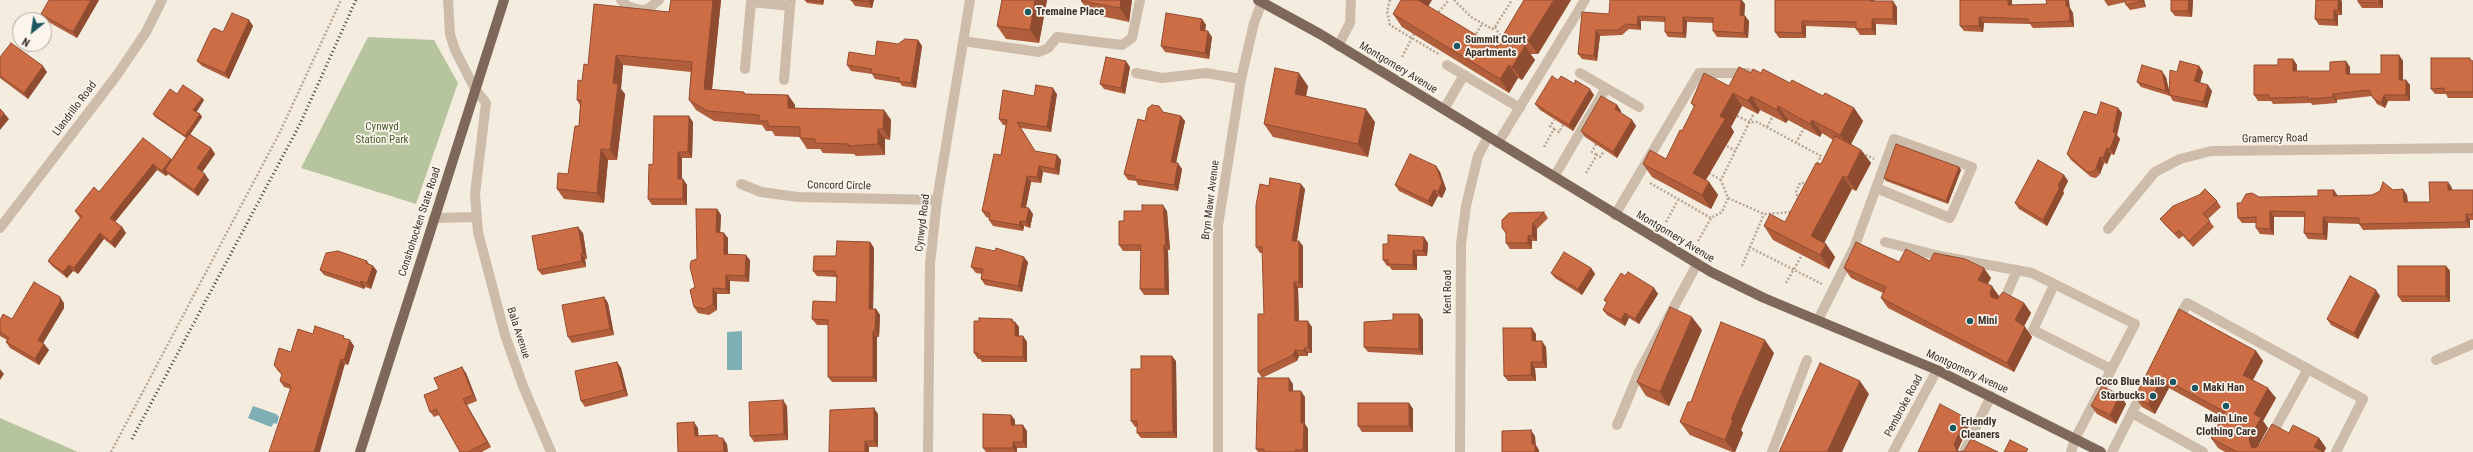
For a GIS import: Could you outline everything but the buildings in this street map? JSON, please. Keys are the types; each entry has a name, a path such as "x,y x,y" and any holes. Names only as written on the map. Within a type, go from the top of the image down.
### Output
{"main road":[{"name":"Conshohocken State Road","path":"360,452 504,0"},
{"name":"Montgomery Avenue","path":"1260,1 1444,109 1697,264 1764,298 1937,370 2101,452"}],"street":[{"name":"Llandrillo Road","path":"0,228 121,70 146,32 162,0"},
{"name":"Bala Avenue","path":"448,0 450,34 460,62 475,89 483,98 487,110 475,194 475,217 488,277 505,335 523,386 551,452"},
{"path":"621,0 627,6 640,10 648,9 659,0"},
{"name":"Cynwyd Road","path":"928,452 930,264 937,200 970,0"},
{"path":"963,41 1039,52 1048,48 1057,37 1122,45 1132,38 1140,0"},
{"path":"1338,46 1350,23 1350,0"},
{"path":"1498,143 1585,0"},
{"name":"Bryn Mawr Avenue","path":"1218,452 1218,226 1241,79 1260,1"},
{"path":"745,69 751,2 791,3 784,80"},
{"path":"1447,65 1520,108"},
{"path":"1136,73 1162,78 1206,73 1241,79"},
{"path":"1580,73 1639,107"},
{"path":"1615,215 1699,73 1762,73"},
{"path":"1444,109 1464,75"},
{"path":"1554,177 1606,88"},
{"name":"Kent Road","path":"1460,452 1461,244 1466,206 1478,156 1488,137"},
{"path":"1818,320 1854,248 1876,188 1885,165 1894,139 1972,166 1950,218 1876,188"},
{"name":"Gramercy Road","path":"2108,229 2155,172 2180,159 2211,151 2473,148"},
{"name":"Concord Circle","path":"742,184 761,192 798,197 937,200"},
{"path":"434,218 475,217"},
{"path":"1885,242 1940,256 2032,273 2135,324 2075,439 2071,452"},
{"path":"1617,425 1639,372 1697,264"},
{"path":"2003,303 2017,270"},
{"path":"2054,285 2033,330 2111,369"},
{"path":"2173,330 2187,303 2363,399 2336,452"},
{"path":"2436,360 2473,344"},
{"path":"1772,452 1807,360"},
{"path":"2262,452 2308,369"},
{"name":"Pembroke Road","path":"1893,452 1937,370"},
{"path":"2112,452 2149,379"},
{"path":"1964,452 1991,396"},
{"path":"2132,413 2203,452"}],"path":[{"path":"111,452 280,132 341,0"},
{"path":"1390,0 1387,11 1390,25 1442,56 1447,65"},
{"path":"1434,17 1448,0"},
{"path":"1454,0 1471,17 1492,29 1495,27 1512,0"},
{"path":"1472,40 1482,24"},
{"path":"1495,27 1507,46"},
{"path":"1402,57 1414,34"},
{"path":"1721,180 1754,113"},
{"path":"1737,116 1750,122 1757,122 1827,159"},
{"path":"1767,127 1773,116"},
{"path":"1554,120 1550,126 1554,129 1560,132 1563,125"},
{"path":"1796,143 1804,128"},
{"path":"1544,147 1554,129"},
{"path":"1596,144 1592,152 1600,157 1604,151"},
{"path":"1726,146 1735,151"},
{"path":"1859,155 1860,152 1885,165"},
{"path":"1586,173 1597,155"},
{"path":"1814,170 1821,156"},
{"path":"1698,241 1711,218 1722,212 1728,198 1721,180 1709,172"},
{"path":"1638,176 1711,218"},
{"path":"1807,184 1810,177"},
{"path":"1728,198 1764,214 1793,212 1798,198 1796,192 1800,183 1813,186"},
{"path":"1666,222 1678,200"},
{"path":"1742,266 1764,214"},
{"path":"1749,247 1825,286"},
{"path":"1786,283 1792,270 1802,255"}],"green space":[{"name":"Cynwyd Station Park","path":"368,37 434,40 458,83 416,204 301,168"},
{"path":"0,418 78,452 0,452"}],"water":[{"path":"742,331 742,370 727,370 727,332"},
{"path":"253,406 276,414 279,417 277,424 274,423 271,427 248,418"}],"railway":[{"path":"132,439 300,124 356,0"}],"place":[{"name":"Tremaine Place","path":"1028,12"},
{"name":"Summit Court Apartments","path":"1457,46"},
{"name":"Mini","path":"1970,321"},
{"name":"Coco Blue Nails","path":"2173,382"},
{"name":"Maki Han","path":"2195,388"},
{"name":"Starbucks","path":"2153,396"},
{"name":"Main Line Clothing Care","path":"2226,406"},
{"name":"Friendly Cleaners","path":"1953,428"}]}
